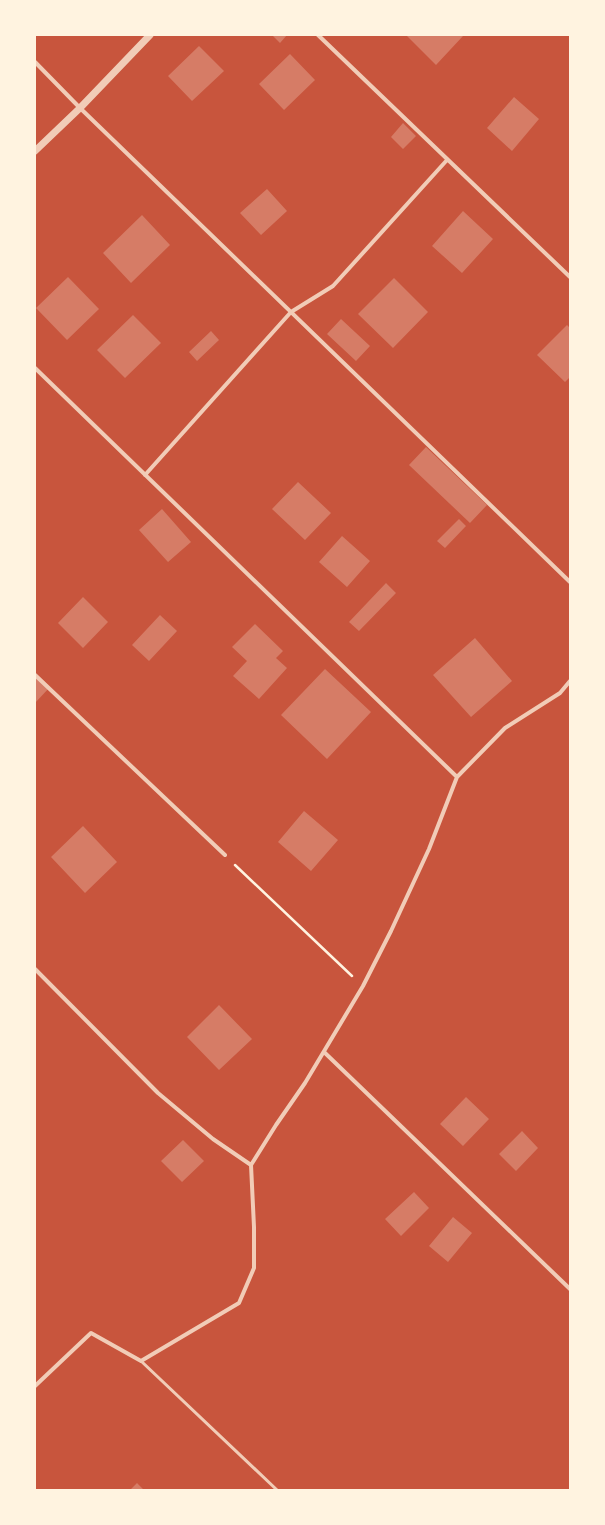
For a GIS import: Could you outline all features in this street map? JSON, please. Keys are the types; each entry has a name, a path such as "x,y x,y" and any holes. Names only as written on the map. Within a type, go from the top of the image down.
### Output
{"street":[{"path":"35,151 80,108 150,35"},
{"path":"318,35 570,277"},
{"path":"35,62 80,108 570,582"},
{"path":"145,475 292,312 333,286 447,160"},
{"path":"35,368 457,777"},
{"path":"35,675 225,855"},
{"path":"35,1386 91,1333 141,1361 239,1303 254,1268 251,1165 305,1083 363,986 391,931 429,849 457,777 505,728 560,693 570,681"},
{"path":"35,969 158,1092 213,1139 251,1165"},
{"path":"324,1052 570,1290"}],"lane":[{"path":"141,1361 277,1490"}],"path":[{"path":"225,855 363,986"}],"building":[{"path":"272,35 287,35 280,43"},
{"path":"406,35 462,35 463,36 436,65"},
{"path":"199,46 224,71 192,101 168,76"},
{"path":"290,54 315,80 284,110 259,84"},
{"path":"514,97 539,119 512,151 487,128"},
{"path":"403,123 416,136 403,149 391,137"},
{"path":"267,189 287,211 261,235 240,213"},
{"path":"463,211 493,239 462,273 432,246"},
{"path":"142,215 170,245 131,283 103,253"},
{"path":"68,277 99,309 67,340 36,308"},
{"path":"394,278 428,312 393,348 358,314"},
{"path":"133,315 161,343 125,378 97,350"},
{"path":"341,319 370,346 356,361 327,334"},
{"path":"567,325 570,328 570,377 565,382 537,355"},
{"path":"211,331 219,340 197,361 189,352"},
{"path":"426,447 487,505 470,523 409,465"},
{"path":"298,482 331,513 305,540 272,509"},
{"path":"162,509 191,542 168,562 139,530"},
{"path":"459,519 466,526 445,548 437,541"},
{"path":"342,536 370,561 347,587 319,562"},
{"path":"386,583 396,593 359,631 349,622"},
{"path":"83,597 108,622 83,648 58,623"},
{"path":"160,615 177,631 149,661 132,645"},
{"path":"255,624 283,651 276,658 287,668 259,699 233,676 247,661 232,647"},
{"path":"475,638 512,681 471,717 433,675"},
{"path":"325,669 371,712 327,759 281,715"},
{"path":"35,672 50,687 35,703"},
{"path":"304,811 338,840 311,871 278,842"},
{"path":"83,826 117,862 85,893 51,857"},
{"path":"219,1005 252,1039 219,1070 187,1037"},
{"path":"466,1097 489,1119 463,1146 440,1124"},
{"path":"522,1131 538,1148 516,1171 499,1154"},
{"path":"183,1140 204,1161 182,1182 161,1161"},
{"path":"414,1192 429,1208 401,1236 385,1219"},
{"path":"453,1217 472,1233 448,1262 429,1246"},
{"path":"137,1483 144,1490 130,1490"}]}
